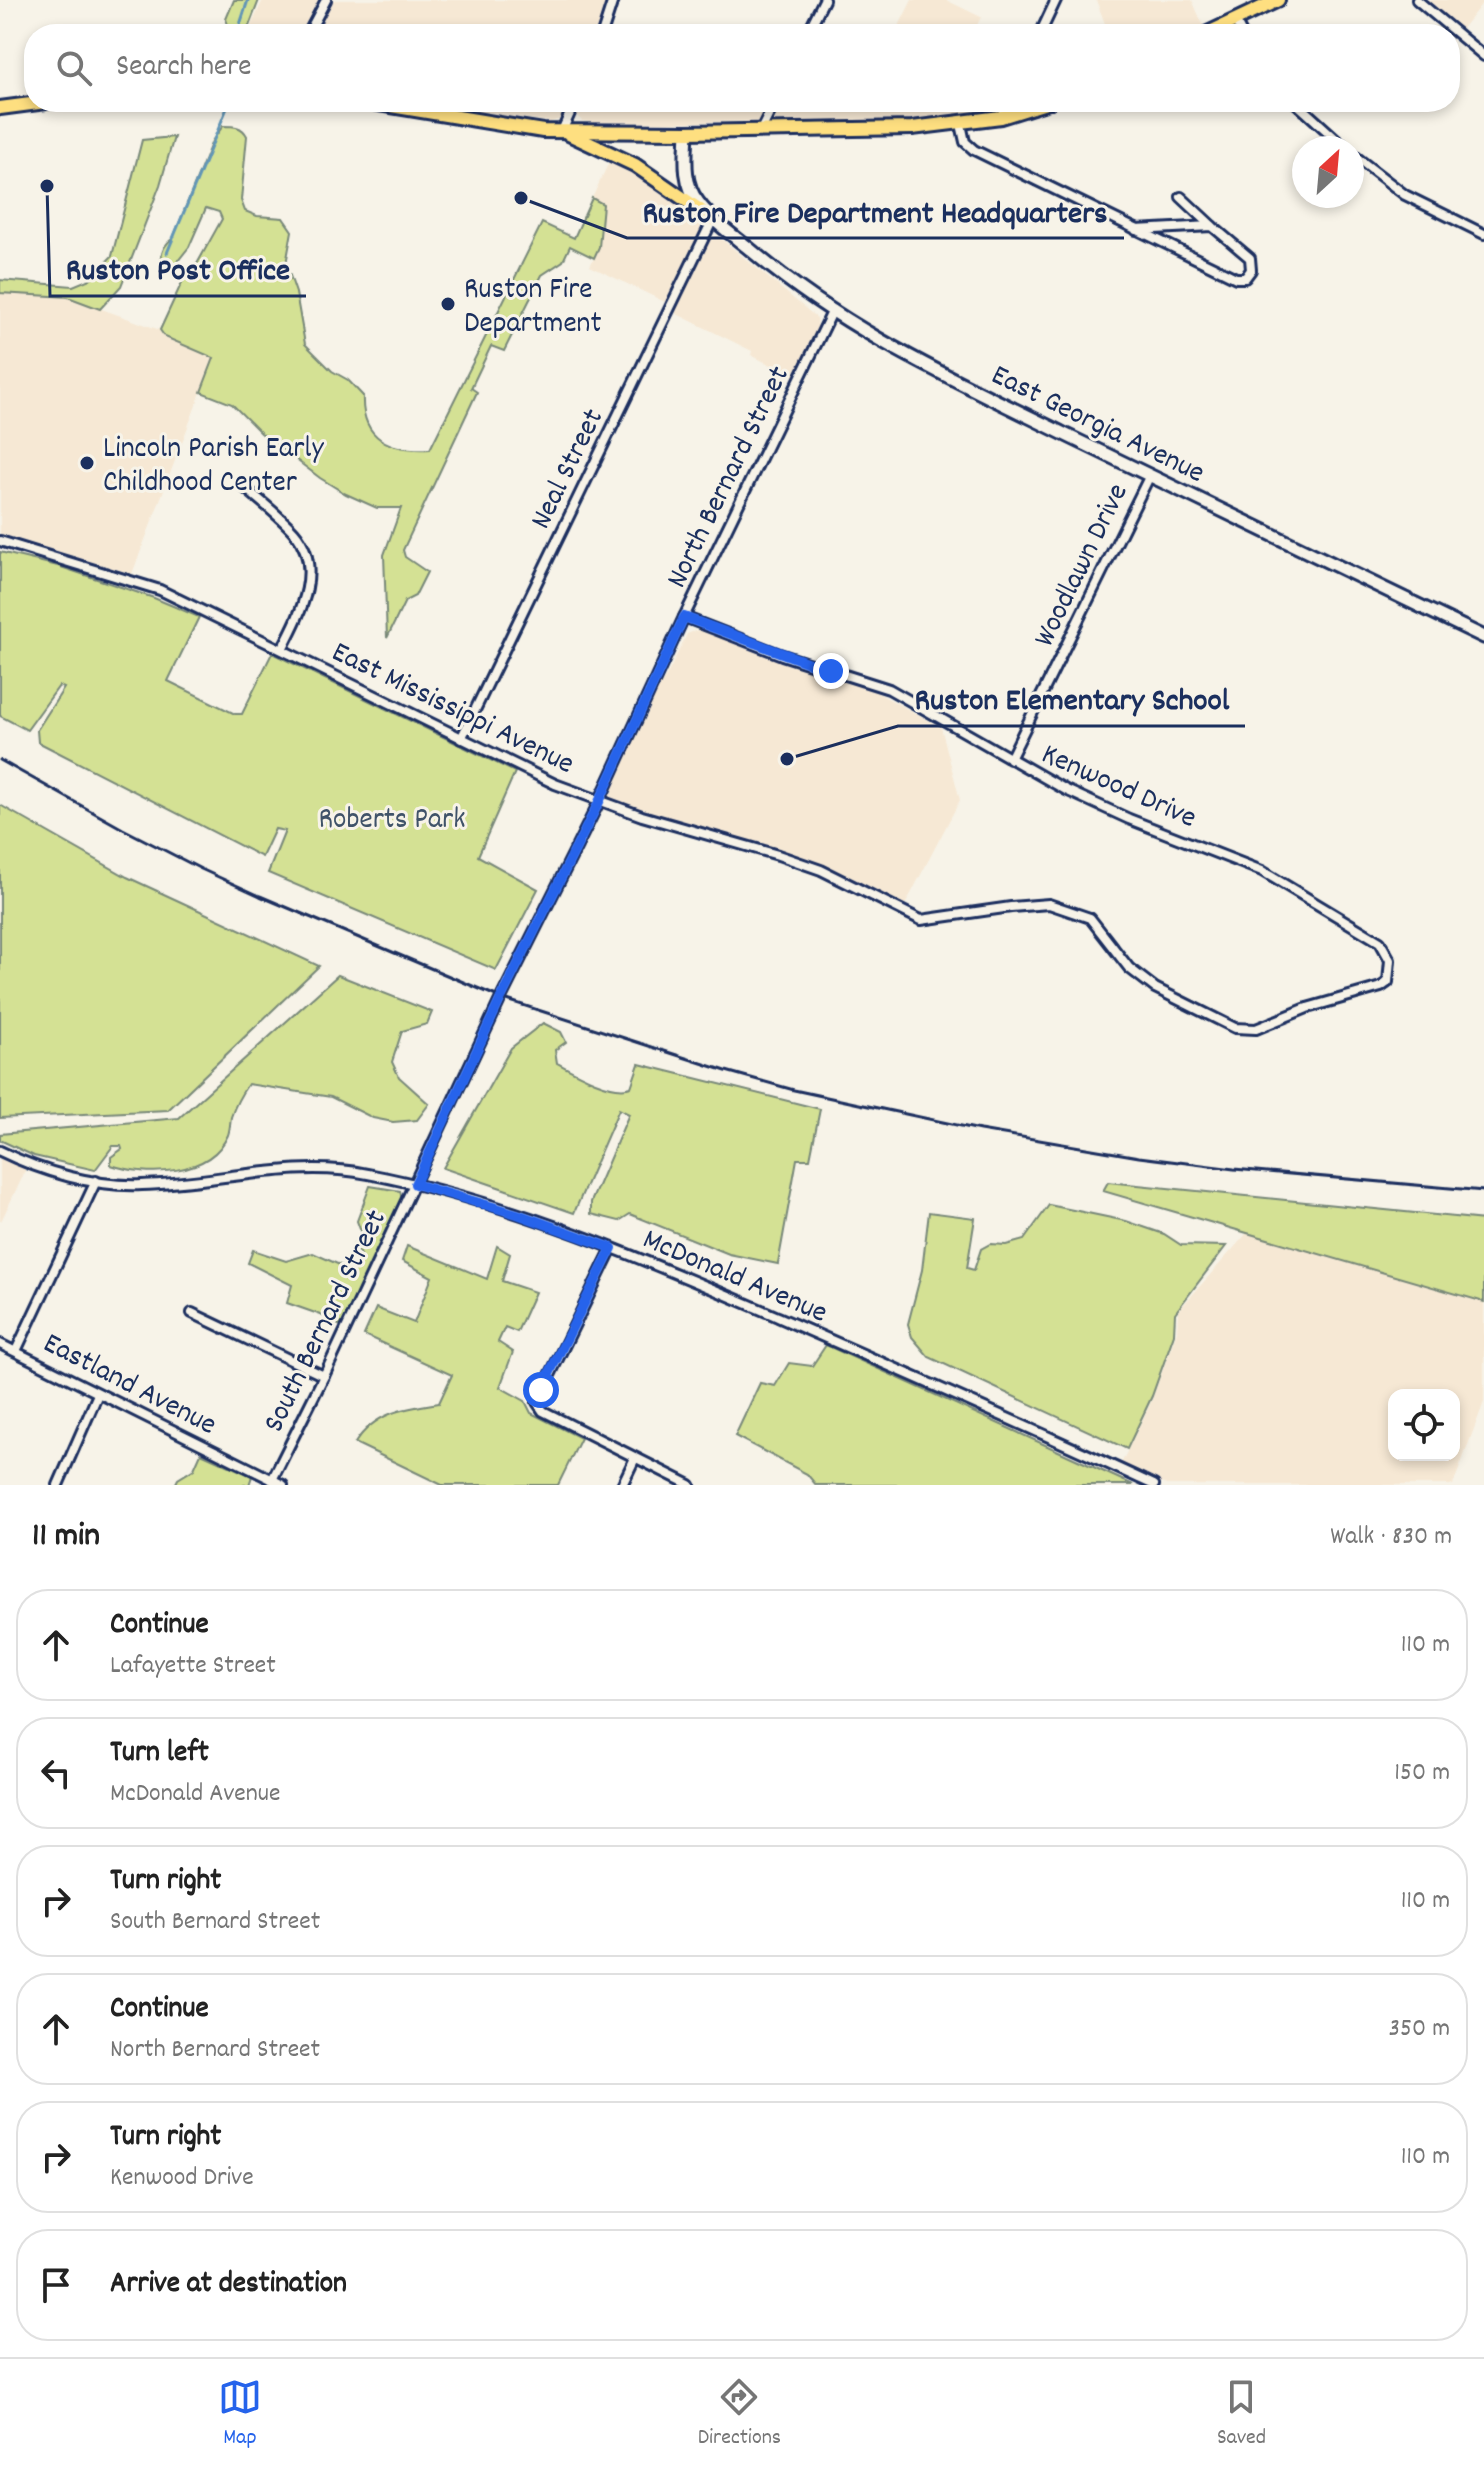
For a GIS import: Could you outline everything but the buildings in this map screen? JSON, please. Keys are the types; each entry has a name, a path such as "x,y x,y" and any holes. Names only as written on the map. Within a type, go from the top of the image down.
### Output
{"main road":[{"path":"1227,24 1278,0"},
{"path":"0,108 24,105"},
{"path":"428,112 543,131 687,132 912,128 961,124 1017,112"},
{"path":"562,131 635,165 713,219"},
{"name":"East Georgia Avenue","path":"687,132 685,164 688,183 696,201 791,284 832,312 916,361 1484,637"}],"street":[{"path":"313,24 326,0"},
{"path":"605,24 613,0"},
{"path":"812,24 824,0"},
{"path":"1045,24 1056,0"},
{"path":"1417,0 1446,24"},
{"path":"1235,20 1237,24"},
{"path":"1460,36 1484,56"},
{"path":"562,131 571,112"},
{"path":"760,132 770,112"},
{"path":"1001,117 1003,112"},
{"path":"1306,112 1333,136"},
{"path":"961,124 965,142 970,148 1236,278 1248,276 1252,266 1250,258 1181,197"},
{"path":"1364,163 1405,195 1484,234"},
{"name":"Neal Street","path":"461,739 713,219"},
{"path":"1136,230 1212,226"},
{"name":"North Bernard Street","path":"478,1050 832,312"},
{"name":"Woodlawn Drive","path":"1010,759 1150,475"},
{"path":"243,486 294,533 306,558 309,579 304,601 282,649"},
{"name":"East Mississippi Avenue","path":"0,541 160,590 461,739 599,802 821,870 921,920 1049,904 1090,918 1129,968 1155,988 1235,1028 1256,1029 1307,1008 1381,987 1388,982 1391,974 1390,960"},
{"name":"Kenwood Drive","path":"684,617 782,655 889,689 1097,805 1262,871 1371,935 1380,942 1390,960"},
{"name":"South Bernard Street","path":"272,1480 478,1050"},
{"name":"McDonald Avenue","path":"0,1151 47,1171 96,1181 139,1185 316,1168 366,1173 415,1184 517,1214 612,1248 815,1333 1154,1485"},
{"path":"16,1351 96,1181"},
{"path":"612,1248 537,1402 543,1411 690,1485"},
{"path":"192,1313 324,1376"},
{"name":"Eastland Avenue","path":"0,1344 283,1485"},
{"path":"58,1485 98,1394"},
{"path":"622,1485 635,1458"}],"shaded area":[{"path":"263,0 320,0 307,24 252,24"},
{"path":"332,0 609,1 601,24 320,24"},
{"path":"912,0 946,0 981,17 978,24 900,24"},
{"path":"1096,0 1192,0 1203,24 1105,24"},
{"path":"1426,0 1484,0 1461,30 1460,24 1454,24"},
{"path":"481,112 564,112 561,119 550,122"},
{"path":"578,112 969,112 933,118 853,121 591,123 577,116"},
{"path":"611,158 674,196 701,220 700,233 667,303 590,266 599,247 603,204 592,198"},
{"path":"718,236 817,318 818,329 795,377 751,355 752,351 673,312 707,243"},
{"name":"Lincoln Parish Early Childhood Center","path":"0,293 68,297 160,330 165,337 214,358 132,574 0,534"},
{"path":"698,630 876,692 941,727 960,800 904,907 854,880 779,851 674,823 609,800 608,795 653,696 687,634"},
{"path":"0,1158 26,1170 1,1221 0,1220"},
{"path":"1247,1233 1484,1302 1484,1402 1453,1485 1166,1485 1121,1464 1151,1402 1177,1331 1178,1311"}],"green space":[{"path":"234,0 259,0 250,24 228,24 226,19"},
{"path":"223,126 240,128 247,136 241,200 245,211 257,216 283,218 292,231 286,264 296,293 305,344 363,396 367,423 373,433 391,445 403,448 430,449 542,223 574,238 592,198 603,204 599,247 594,258 570,246 563,261 542,275 504,351 491,346 471,388 477,392 403,550 405,557 427,572 415,596 405,601 387,638 384,555 401,508 377,508 346,494 261,433 232,404 201,392 214,358 165,337 160,330 183,280 197,264 222,219 219,212 206,208 189,247 173,267 163,269 162,252 173,238 212,141"},
{"path":"174,137 160,185 121,286 100,309 68,297 0,293 0,280 73,286 90,279 112,256 142,140"},
{"name":"Roberts Park","path":"0,552 58,566 154,598 199,617 168,681 235,714 242,714 272,653 515,772 478,856 538,889 496,970 268,873 285,831 275,829 262,857 38,742 37,730 64,688 59,686 27,730 0,716"},
{"path":"0,805 127,877 319,966 168,1110 0,1118"},
{"path":"338,975 432,1012 427,1024 402,1031 392,1062 399,1077 429,1104 417,1120 393,1122 373,1118 331,1097 248,1084 234,1108 228,1135 219,1149 193,1166 176,1170 142,1171 111,1165 111,1157 122,1149 121,1146 113,1146 95,1170 34,1156 0,1140 0,1134 179,1118"},
{"path":"543,1023 561,1032 566,1042 555,1050 557,1063 604,1085 631,1087 639,1064 820,1109 810,1159 797,1159 778,1264 729,1254 630,1214 619,1221 591,1214 591,1202 629,1114 619,1109 574,1213 443,1168 511,1048"},
{"path":"1108,1182 1484,1220 1484,1302 1103,1191"},
{"path":"370,1186 400,1191 402,1199 341,1326 287,1303 292,1285 248,1263 253,1250 286,1261 313,1253 342,1266 357,1267 361,1255 353,1246 361,1232 357,1221"},
{"path":"1049,1205 1126,1221 1164,1234 1181,1245 1226,1246 1175,1313 1174,1334 1152,1396 1127,1449 929,1357 912,1337 908,1324 922,1270 929,1212 975,1218 967,1268 974,1270 981,1249 990,1244 1006,1245 1024,1240"},
{"path":"407,1246 487,1279 497,1246 510,1254 502,1281 535,1292 517,1332 505,1327 498,1342 513,1352 500,1387 525,1401 531,1413 581,1438 558,1485 442,1485 355,1443 381,1418 439,1403 452,1375 364,1335 376,1308 414,1323 432,1277 402,1261"},
{"path":"826,1345 1133,1485 816,1485 807,1474 735,1436 760,1383 775,1386 789,1363 812,1366"},
{"path":"201,1453 252,1476 249,1485 175,1485 178,1479 194,1469"}],"waterway":[{"path":"240,24 248,0"},
{"path":"167,253 225,112"}],"railway":[{"path":"0,760 123,829 260,896 501,998 726,1071 794,1090 980,1130 1139,1157 1234,1169 1484,1191"}],"place":[{"name":"Ruston Post Office","path":"47,186"},
{"name":"Ruston Fire Department Headquarters","path":"521,198"},
{"name":"Ruston Fire Department","path":"448,304"},
{"name":"Lincoln Parish Early Childhood Center","path":"87,463"},
{"name":"Ruston Elementary School","path":"787,759"}],"route":[{"path":"541,1390 612,1248 564,1229 415,1184 501,998 599,802 684,617 831,671"}]}
